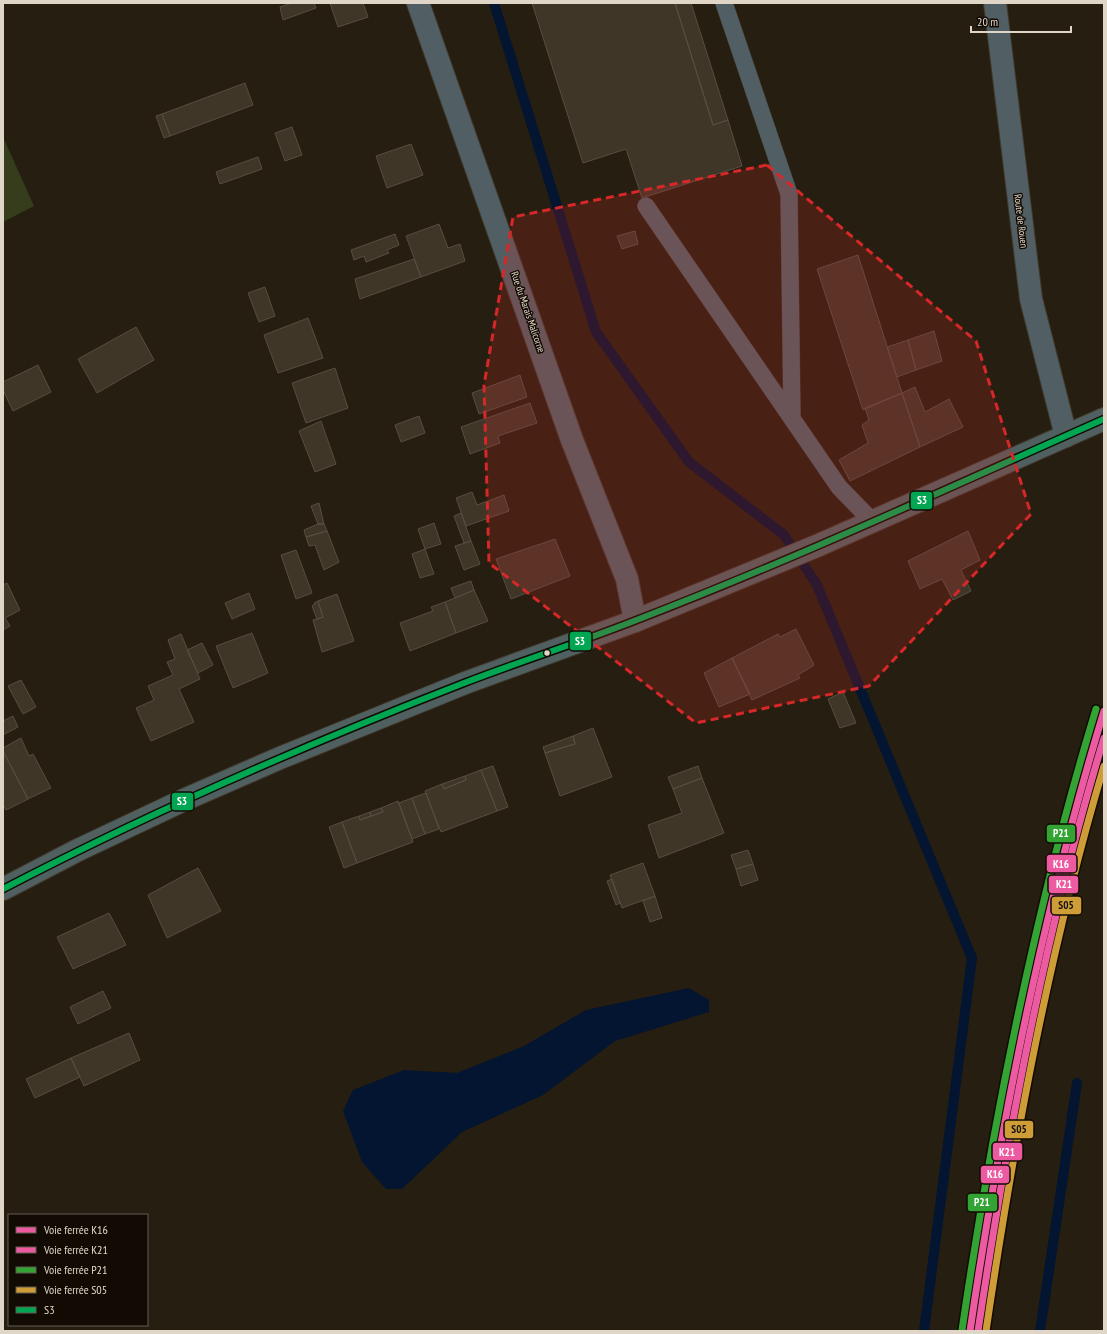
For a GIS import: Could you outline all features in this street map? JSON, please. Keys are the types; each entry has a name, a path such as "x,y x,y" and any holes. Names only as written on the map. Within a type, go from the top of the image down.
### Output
{"main road":[{"path":"3,889 92,843 280,758 465,683 635,621 819,545 1104,419"}],"street":[{"name":"Rue du Marais Malicorne","path":"418,3 572,440 627,579 635,621"},
{"name":"Route de Rouen","path":"995,3 1031,299 1066,436"}],"lane":[{"path":"724,3 789,194 792,417"},
{"path":"646,206 839,487 872,522"}],"highlighted area":[{"path":"767,165 976,341 1031,514 869,686 696,723 489,563 484,385 513,217"}],"green space":[{"path":"3,137 34,206 3,222"}],"water":[{"path":"689,988 709,1000 709,1012 615,1041 543,1095 462,1132 402,1189 386,1189 362,1162 343,1111 353,1090 404,1070 457,1073 524,1046 586,1010"}],"building":[{"path":"292,3 314,3 316,8 283,20 280,7"},
{"path":"330,3 363,3 368,17 338,27"},
{"path":"532,3 675,3 713,125 728,120 742,166 642,198 626,149 583,163"},
{"path":"675,3 691,3 728,120 713,125"},
{"path":"245,83 253,105 170,136 162,114"},
{"path":"162,114 170,136 164,138 156,116"},
{"path":"292,127 302,155 285,161 275,133"},
{"path":"411,144 423,175 387,188 376,156"},
{"path":"258,157 262,169 220,184 216,172"},
{"path":"439,224 448,248 460,244 465,261 421,277 406,236"},
{"path":"635,231 638,244 622,249 617,236"},
{"path":"395,234 399,245 387,250 389,253 366,262 364,256 354,260 351,250"},
{"path":"858,255 902,393 863,410 817,269"},
{"path":"414,259 421,277 360,299 355,279"},
{"path":"265,287 275,316 259,322 248,293"},
{"path":"308,318 323,358 278,373 264,335"},
{"path":"136,327 154,360 97,393 78,359"},
{"path":"934,331 942,361 916,370 908,340"},
{"path":"908,340 916,370 897,377 887,347"},
{"path":"38,365 51,392 13,411 3,390 3,382"},
{"path":"335,368 348,408 306,423 292,383"},
{"path":"520,375 527,397 479,414 472,393"},
{"path":"915,387 925,412 949,399 963,427 920,447 902,393"},
{"path":"902,393 920,447 850,481 839,460 868,443 862,425 869,420 865,408"},
{"path":"530,403 537,423 498,436 500,443 470,454 461,427"},
{"path":"419,416 425,433 401,442 395,425"},
{"path":"321,421 336,464 315,472 299,431"},
{"path":"472,492 477,505 504,495 509,511 466,526 456,498"},
{"path":"319,503 324,524 318,524 311,506"},
{"path":"461,513 471,541 464,543 454,516"},
{"path":"434,523 441,544 425,549 418,529"},
{"path":"318,524 324,524 327,531 306,537 304,530"},
{"path":"327,531 339,562 324,570 315,545 309,546 306,537"},
{"path":"968,531 980,560 961,570 971,591 953,600 942,579 920,589 908,561"},
{"path":"555,539 570,576 511,599 496,559"},
{"path":"471,541 480,564 464,570 455,546"},
{"path":"425,549 434,574 420,578 412,554"},
{"path":"296,550 312,593 296,599 281,555"},
{"path":"471,581 474,590 455,598 451,588"},
{"path":"7,583 20,610 5,618 10,626 3,630 3,585"},
{"path":"474,590 488,621 456,633 445,602"},
{"path":"249,593 255,609 232,619 225,603"},
{"path":"337,594 354,641 322,652 313,620 323,617 318,601"},
{"path":"318,601 323,617 317,619 312,606"},
{"path":"445,602 456,633 410,651 400,623 433,611 431,607"},
{"path":"796,629 814,665 798,675 800,678 752,700 732,658 778,634 780,637"},
{"path":"252,633 268,673 233,688 216,646"},
{"path":"181,634 200,679 179,689 194,722 151,741 136,708 154,700 148,686 173,675 167,662 175,659 168,640"},
{"path":"202,643 213,665 198,673 187,650"},
{"path":"732,658 750,694 719,707 704,673"},
{"path":"21,680 36,707 23,714 8,686"},
{"path":"843,692 856,723 840,728 828,699"},
{"path":"13,716 18,727 3,735 3,721"},
{"path":"593,728 612,777 560,796 545,753 575,744 573,736"},
{"path":"573,736 575,744 545,753 543,747"},
{"path":"21,738 29,756 33,754 51,788 28,799 3,751 3,748"},
{"path":"3,751 28,799 6,810 3,805"},
{"path":"493,766 508,807 497,811 481,770"},
{"path":"698,766 702,778 673,789 668,777"},
{"path":"481,770 497,811 441,832 425,791 442,784 444,789 466,780 465,776"},
{"path":"465,776 466,780 444,789 442,784"},
{"path":"702,778 724,833 659,858 648,825 682,813 673,789"},
{"path":"426,793 439,829 425,834 412,798"},
{"path":"412,798 425,834 412,839 399,803"},
{"path":"398,801 413,842 357,863 342,822 359,816 360,820 383,812 381,808"},
{"path":"381,808 383,812 371,816 370,812"},
{"path":"370,812 371,816 360,820 359,816"},
{"path":"342,822 357,863 344,868 329,827"},
{"path":"748,850 753,864 736,869 731,855"},
{"path":"643,863 655,896 622,908 610,875"},
{"path":"753,864 758,880 741,886 736,869"},
{"path":"198,868 221,911 167,938 148,895"},
{"path":"612,879 620,903 616,905 607,881"},
{"path":"655,896 662,918 650,922 643,901"},
{"path":"109,913 126,945 73,969 57,937"},
{"path":"103,991 111,1008 78,1024 70,1007"},
{"path":"129,1033 140,1060 84,1086 71,1058"},
{"path":"71,1058 80,1077 35,1098 26,1079"}],"waterway":[{"path":"494,3 596,332 689,462 784,535 817,585 972,958 924,1331"},
{"path":"1040,1331 1077,1083"}],"rail line":[{"name":"P21","path":"962,1330 987,1173 1017,1017 1053,862 1096,709"},
{"name":"K16","path":"970,1331 995,1174 1025,1018 1061,864 1104,711"},
{"name":"K21","path":"978,1331 1002,1181 1030,1032 1064,884 1104,738"},
{"name":"S05","path":"986,1331 1021,1118 1035,1047 1066,906 1104,766"}],"transit line":[{"name":"S3","path":"3,889 116,832 289,754 464,683 613,629 693,598 870,523 1104,419"}]}
